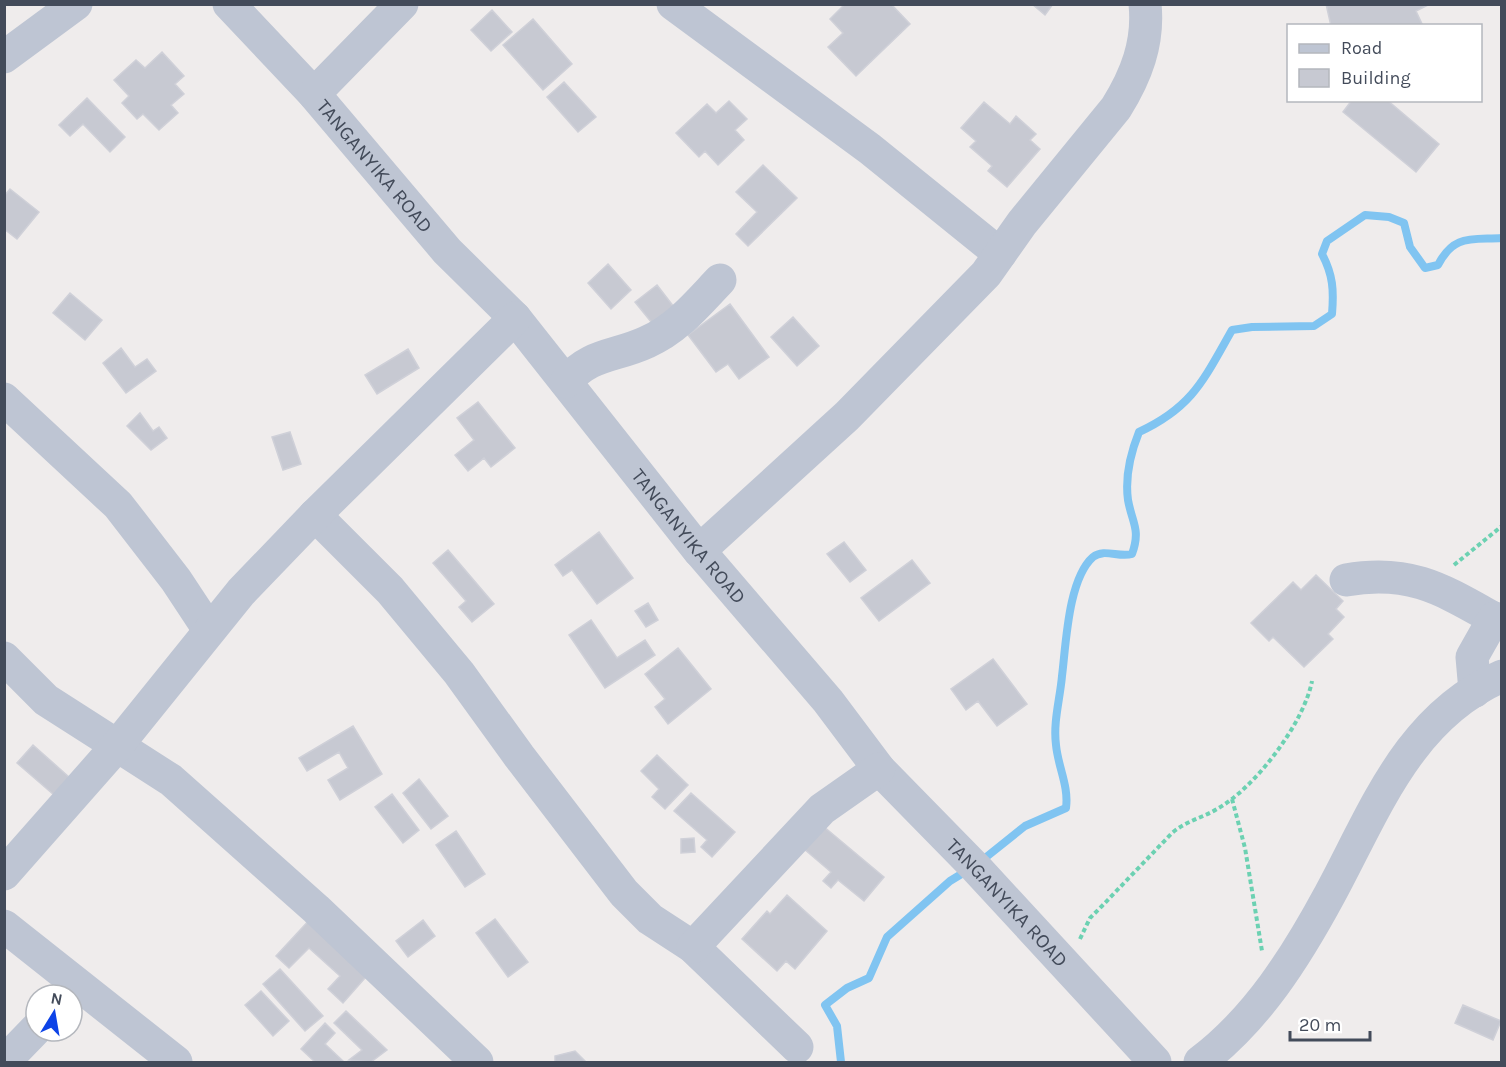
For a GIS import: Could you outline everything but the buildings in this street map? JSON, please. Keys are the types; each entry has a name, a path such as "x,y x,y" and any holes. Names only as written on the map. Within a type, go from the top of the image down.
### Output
{"street":[{"path":"4,57 76,4"},
{"name":"TANGANYIKA ROAD","path":"229,4 314,94 447,251 515,318 699,551 828,701 879,769 1155,1062"},
{"path":"314,94 402,4"},
{"path":"673,4 870,149 1000,254"},
{"path":"699,551 895,369 986,274 1125,93 1141,58 1146,33 1145,4"},
{"path":"566,382 577,368 591,360 646,343 662,334 683,319 720,280"},
{"path":"4,874 116,747 241,592 315,515 515,318"},
{"path":"4,399 118,505 176,580 209,630"},
{"path":"315,515 390,590 459,672 519,756 624,893 650,919 693,947 797,1047"},
{"path":"1200,1062 1252,1016 1269,993 1328,897 1385,786 1402,758 1430,728 1488,683 1472,657 1498,621 1448,592 1427,585 1384,575 1346,580"},
{"path":"4,658 46,700 116,747 171,780 316,909 477,1062"},
{"path":"693,947 822,809 879,769"},
{"path":"4,926 65,983"},
{"path":"84,998 176,1062"},
{"path":"4,1062 24,1041"}],"path":[{"path":"1427,585 1502,526"},
{"path":"1082,983 1076,955 1080,938 1090,918 1172,833 1184,824 1216,810 1232,799 1273,754 1302,714 1309,699 1312,681"},
{"path":"1232,799 1245,848 1269,993"}],"waterway":[{"path":"980,862 1025,826 1066,808 1065,784 1057,753 1055,728 1073,596 1085,567 1097,554 1132,554 1136,532 1128,500 1127,483 1131,457 1139,432 1185,402 1205,377 1232,330 1252,327 1314,326 1332,314 1332,283 1322,254 1327,241 1365,215 1389,217 1404,223 1410,247 1425,268 1438,265 1450,248 1457,243 1472,239 1502,238"},
{"path":"841,1062 837,1026 825,1005 847,988 869,978 887,937 950,881 968,870"}]}
